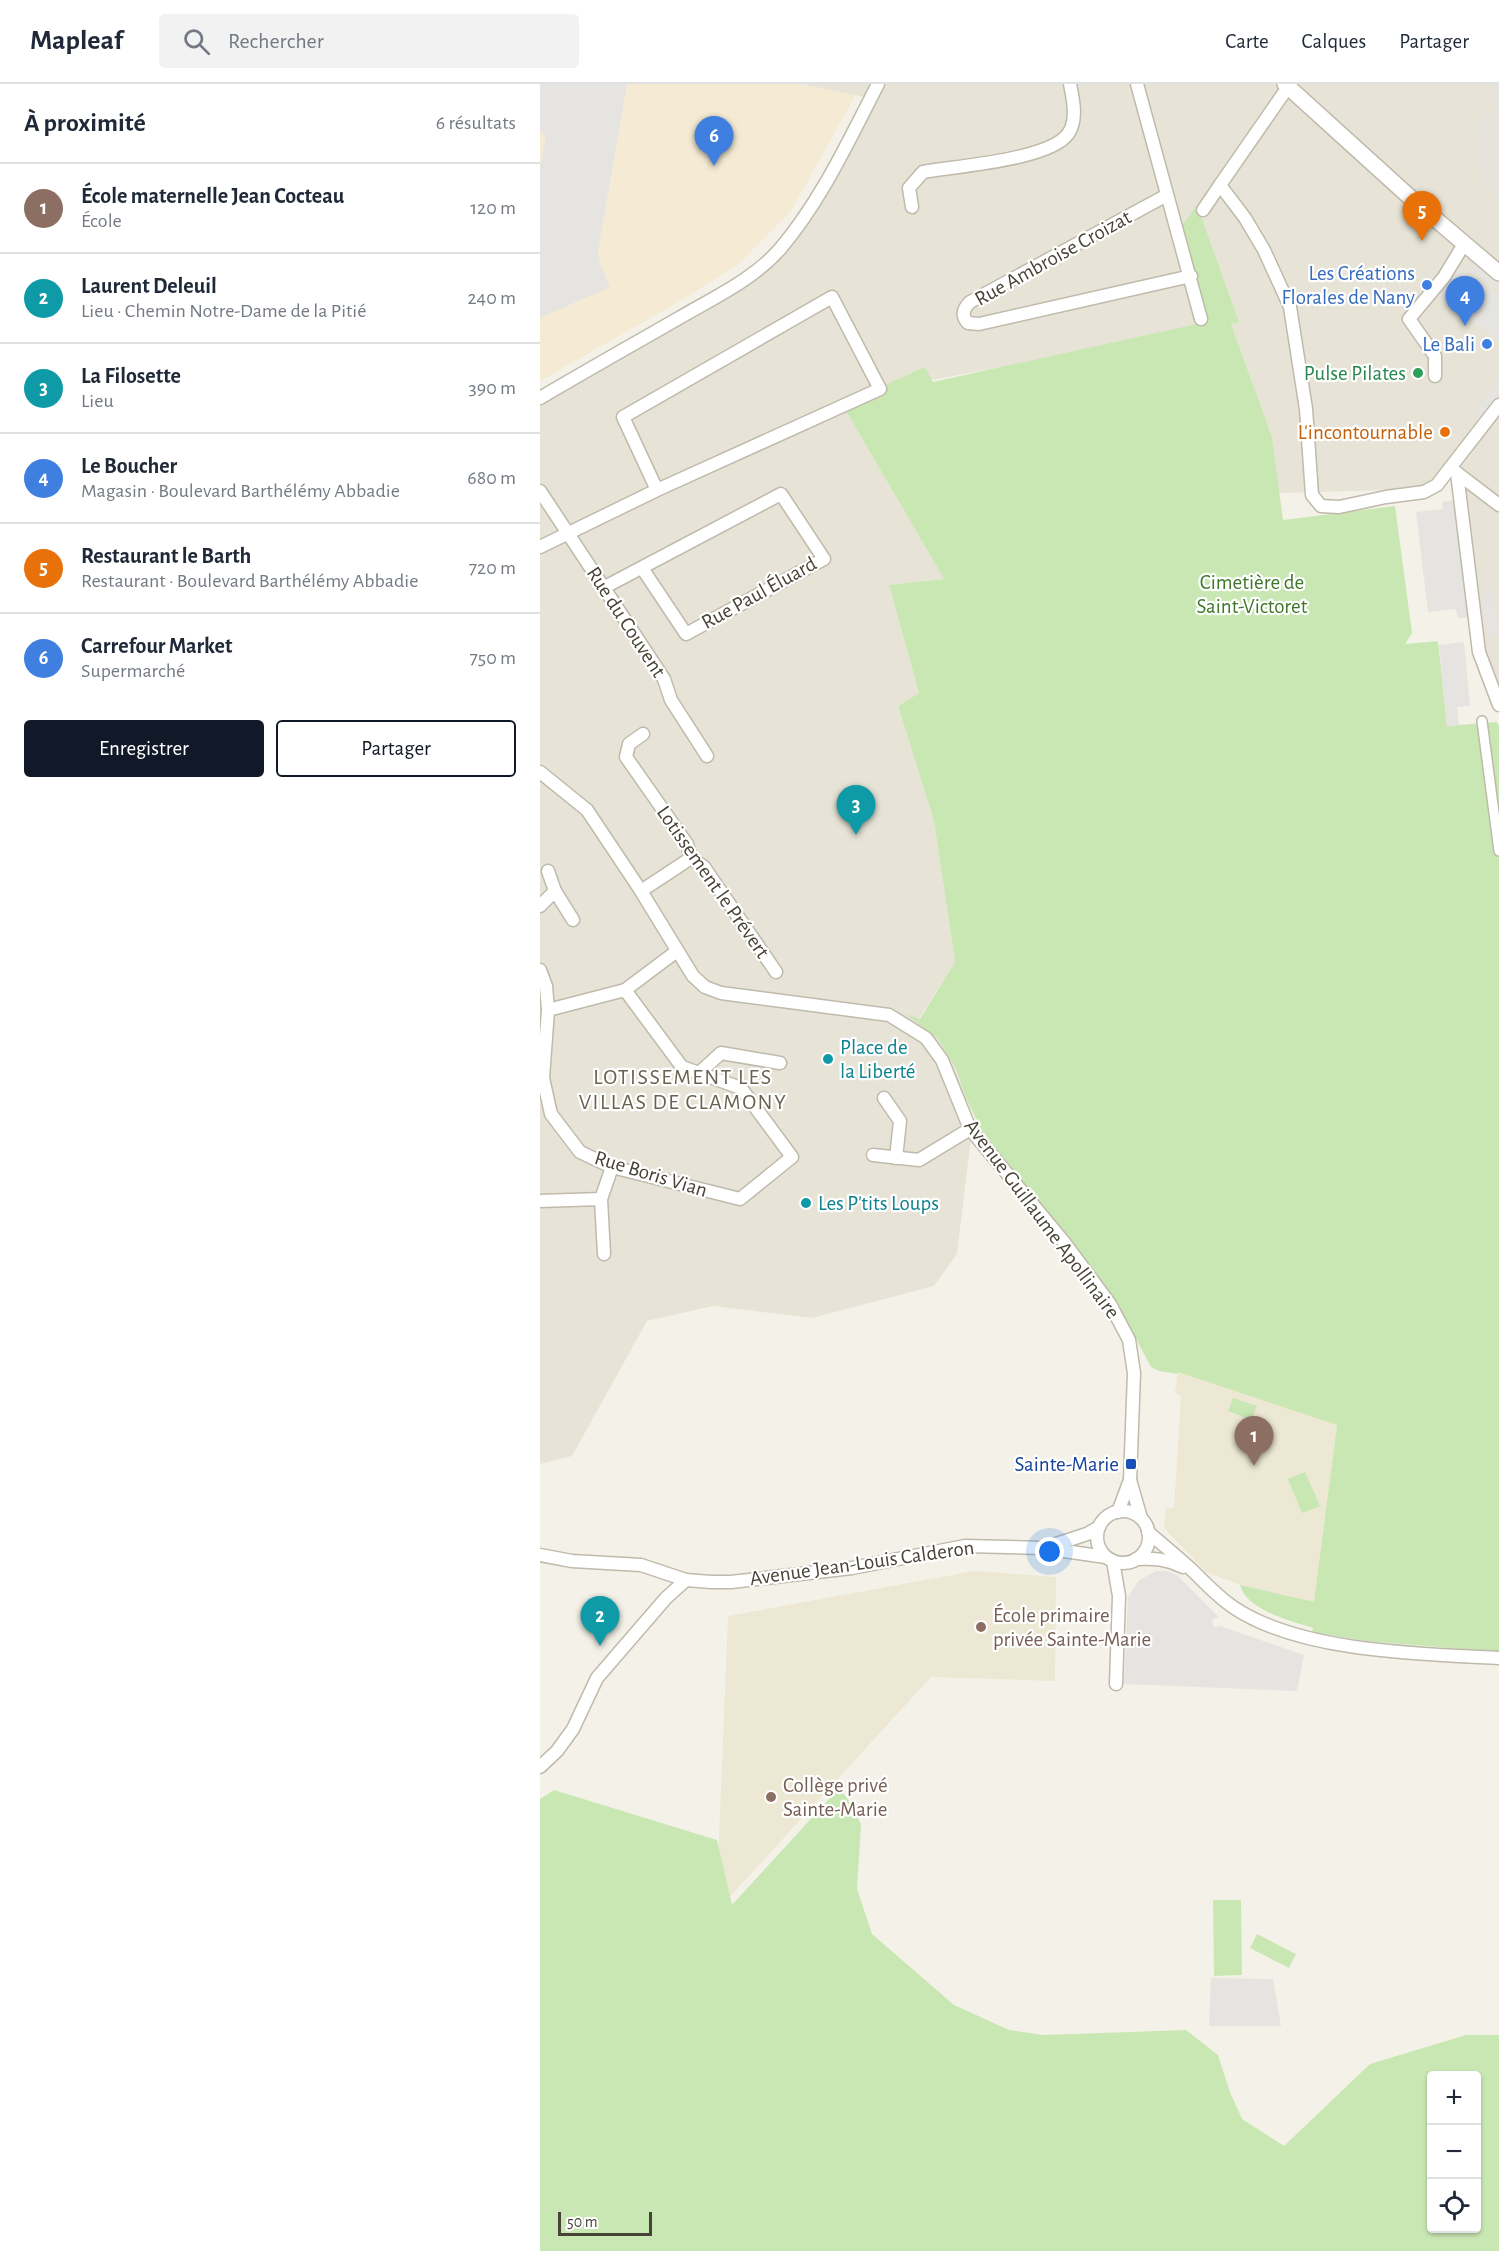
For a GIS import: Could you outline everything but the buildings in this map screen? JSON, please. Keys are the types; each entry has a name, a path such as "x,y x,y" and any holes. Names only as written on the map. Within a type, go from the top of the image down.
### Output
{"street":[{"path":"540,398 713,298 758,269 779,250 798,226 826,182 878,84"},
{"path":"912,207 909,188 923,172 1029,156 1053,147 1068,134 1073,121 1074,102 1070,84"},
{"path":"1137,84 1201,319"},
{"path":"1203,210 1286,85 1499,273"},
{"path":"1220,185 1245,218 1264,250 1290,307 1306,409 1311,489 1321,506 1339,507 1424,492 1437,485 1454,471 1499,405"},
{"name":"Rue Ambroise Croizat","path":"1167,195 970,302 963,311 964,316 968,323 979,324 1191,276"},
{"path":"1435,376 1435,356 1409,319 1444,276 1464,244"},
{"path":"540,547 657,490 880,389 832,297 623,417 657,490"},
{"path":"1454,471 1499,505"},
{"path":"1454,471 1479,652 1499,705"},
{"name":"Rue du Couvent","path":"540,491 664,679 671,700 707,756"},
{"name":"Rue Paul Éluard","path":"603,588 781,494 824,559 686,634 642,568"},
{"path":"1482,721 1499,851"},
{"name":"Lotissement le Prévert","path":"643,734 629,744 626,757 687,844 691,858 704,867 776,972"},
{"name":"Avenue Guillaume Apollinaire","path":"540,772 587,810 641,891 693,976 705,987 721,993 889,1015 926,1038 942,1060 970,1129 1064,1242 1110,1304 1129,1340 1134,1373 1130,1480 1141,1518"},
{"path":"641,891 691,858"},
{"path":"548,871 555,891 573,920"},
{"path":"540,906 555,891"},
{"path":"548,1010 625,990 677,951"},
{"name":"Rue Boris Vian","path":"540,970 546,986 548,1010 543,1078 551,1114 580,1152 612,1167 740,1199 792,1157 741,1088 699,1073"},
{"path":"625,990 682,1067 699,1073 722,1053 780,1063"},
{"path":"884,1098 900,1121 896,1158"},
{"path":"873,1155 919,1160 970,1129"},
{"path":"604,1254 601,1199 612,1167"},
{"path":"540,1202 601,1199"},
{"name":"Avenue Guillaume Apollinaire","path":"1118,1512 1130,1480"},
{"path":"1118,1512 1126,1512 1141,1518"},
{"name":"Avenue Jean-Louis Calderon","path":"1043,1548 1087,1534 1099,1527 1110,1515 1118,1512"},
{"name":"Avenue Jean-Louis Calderon","path":"1141,1518 1148,1532 1216,1594 1251,1618 1303,1636 1378,1649 1499,1658"},
{"path":"1099,1527 1098,1543 1109,1559 1119,1596 1116,1684"},
{"path":"1119,1596 1132,1561 1147,1547 1148,1532"},
{"name":"Avenue Jean-Louis Calderon","path":"540,1555 572,1561 641,1565 686,1580 731,1582 825,1572 953,1547 999,1545 1043,1548 1132,1561 1155,1558 1170,1561 1193,1571"},
{"path":"540,1767 557,1751 573,1729 597,1678 666,1598 686,1580"}],"shaded area":[{"path":"540,84 799,84 856,95 791,211 740,263 684,299 540,381"},
{"path":"540,84 627,84 598,251 600,264 610,287 540,318 540,166 546,135 540,132"},
{"path":"799,84 1499,84 1499,705 1479,652 1450,468 1431,489 1279,493 1272,437 1231,324 932,380 925,368 885,385 888,391 846,411 944,579 889,585 919,693 898,706 934,821 955,962 919,1019 938,1039 956,1069 966,1098 971,1138 957,1254 934,1286 812,1318 713,1306 647,1321 572,1456 540,1464 540,397 713,298 779,250 870,98"},
{"path":"1491,84 1499,84 1499,199 1497,200 1481,177 1478,115 1494,114"},
{"path":"1477,264 1499,282 1499,286 1493,288 1468,268"},
{"path":"1460,267 1499,298 1499,342 1437,294"},
{"path":"1499,378 1499,394 1480,418 1473,413"},
{"path":"1454,500 1468,617 1458,618 1456,609 1428,612 1416,512 1443,509 1442,502"},
{"path":"1492,589 1499,635 1488,637 1481,591"},
{"path":"1464,642 1470,706 1457,707 1459,725 1447,727 1439,645"},
{"path":"1178,1371 1337,1425 1314,1603 1240,1585 1206,1572 1164,1528 1166,1508 1174,1508 1181,1397 1175,1392"},
{"name":"Collège privé Sainte-Marie","path":"974,1571 1056,1577 1055,1681 931,1677 716,1912 728,1616"},
{"path":"1156,1571 1167,1571 1177,1575 1219,1617 1212,1620 1214,1627 1220,1626 1304,1655 1297,1691 1124,1684 1128,1597 1138,1581"},
{"path":"1211,1978 1273,1979 1281,2026 1209,2026"}],"green space":[{"name":"Cimetière de Saint-Victoret","path":"1197,205 1239,322 1231,324 1272,437 1283,520 1395,506 1412,633 1405,644 1438,641 1447,726 1496,722 1499,725 1499,1652 1366,1641 1312,1632 1313,1628 1260,1608 1244,1594 1240,1585 1314,1602 1337,1425 1178,1372 1177,1374 1159,1371 1151,1367 1113,1296 982,1131 966,1098 956,1069 938,1039 906,1014 920,1019 955,962 934,821 898,706 919,693 889,585 944,579 846,411 887,391 885,385 925,367 933,382 1206,322 1181,227"},
{"path":"1233,1398 1257,1406 1251,1420 1228,1411"},
{"path":"1305,1472 1320,1506 1302,1513 1288,1479"},
{"path":"839,1788 861,1824 857,1889 872,1934 954,2005 1009,2030 1044,2035 1186,2030 1218,2055 1242,2119 1284,2146 1370,2064 1466,2035 1499,2035 1499,2251 540,2251 540,1799 554,1790 717,1840 732,1905"},
{"path":"1213,1900 1241,1900 1242,1975 1214,1976"},
{"path":"1257,1934 1296,1954 1289,1968 1250,1948"}],"place":[{"name":"Carrefour Market","path":"714,166"},
{"name":"Restaurant le Barth","path":"1422,241"},
{"name":"Les Créations Florales de Nany","path":"1427,285"},
{"name":"Le Boucher","path":"1465,326"},
{"name":"Le Bali","path":"1487,344"},
{"name":"Pulse Pilates","path":"1418,373"},
{"name":"L'incontournable","path":"1445,432"},
{"name":"La Filosette","path":"856,835"},
{"name":"Place de la Liberté","path":"828,1059"},
{"name":"Les P'tits Loups","path":"806,1203"},
{"name":"Sainte-Marie","path":"1131,1464"},
{"name":"École maternelle Jean Cocteau","path":"1254,1466"},
{"name":"École primaire privée Sainte-Marie","path":"981,1627"},
{"name":"Laurent Deleuil","path":"600,1646"},
{"name":"Collège privé Sainte-Marie","path":"771,1797"}],"district":[{"name":"LOTISSEMENT LES VILLAS DE CLAMONY","path":"683,1090"}]}
